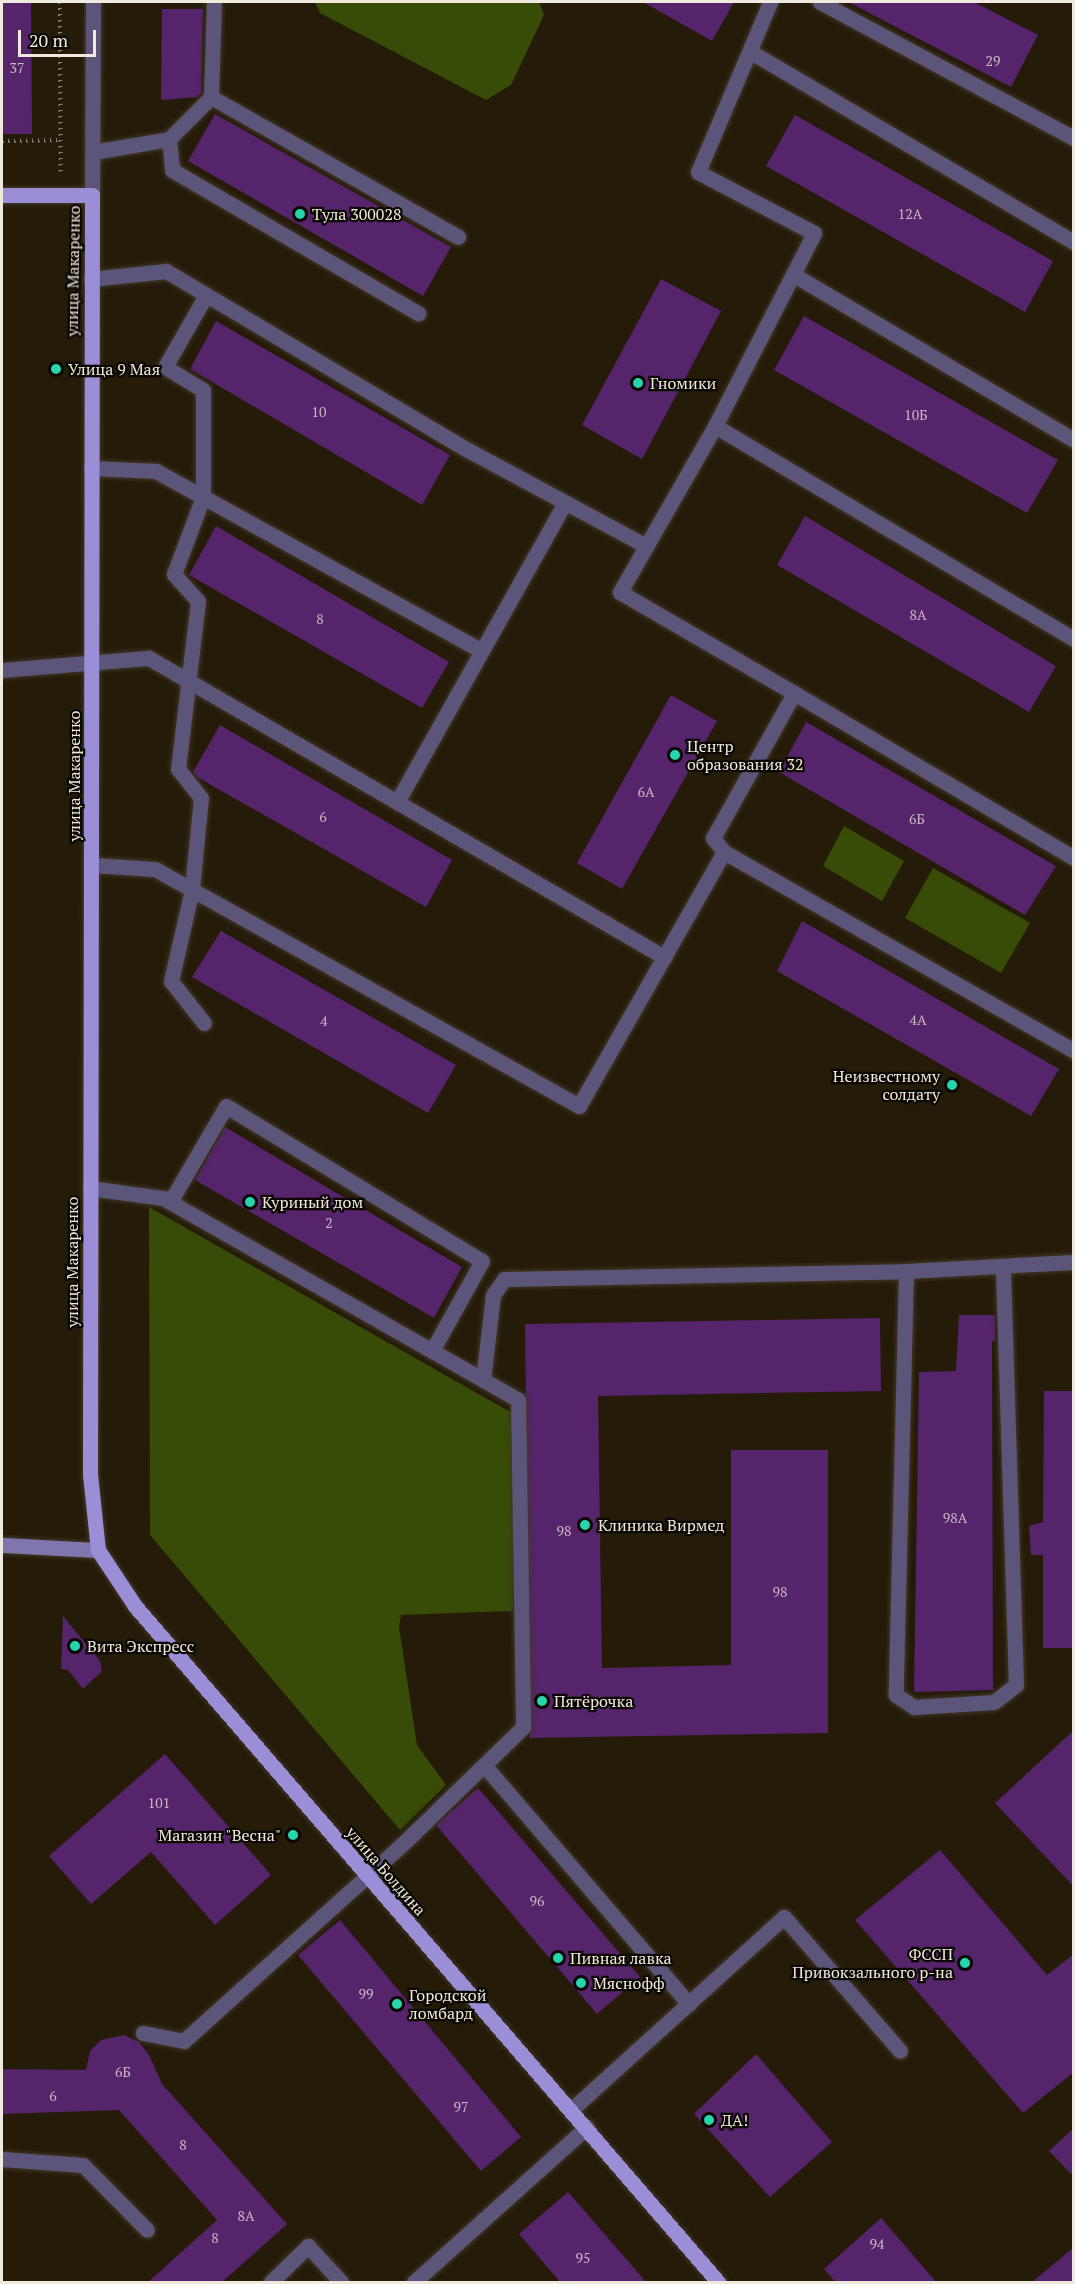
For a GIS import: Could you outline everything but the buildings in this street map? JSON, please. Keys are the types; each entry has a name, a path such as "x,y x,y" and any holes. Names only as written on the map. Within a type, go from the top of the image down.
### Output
{"main road":[{"path":"2,195 92,195"},
{"name":"улица Макаренко","path":"92,195 90,1474 98,1550"},
{"path":"2,1545 98,1550"},
{"name":"улица Болдина","path":"98,1550 135,1606 366,1877 587,2127 718,2283"}],"street":[{"name":"улица Макаренко","path":"92,195 93,2"},
{"path":"93,152 169,139 211,97 214,2"},
{"path":"770,2 751,52 698,172 814,233 715,426 620,592 1074,858"},
{"path":"820,2 1074,138"},
{"path":"751,52 1074,242"},
{"path":"211,97 458,237"},
{"path":"169,139 172,170 418,313"},
{"path":"91,279 166,271 466,449 646,546"},
{"path":"794,275 1074,441"},
{"path":"204,1023 171,981 192,889 201,798 178,769 198,601 174,574 203,497 203,390 165,367 206,295"},
{"path":"715,426 1074,639"},
{"path":"91,468 156,471 482,651"},
{"path":"397,802 566,502"},
{"path":"2,670 149,658 664,957"},
{"path":"794,693 713,838 724,852 1074,1051"},
{"path":"92,865 155,869 579,1106 724,852"},
{"path":"170,1202 226,1106 482,1261 432,1351"},
{"path":"90,1188 170,1202 518,1400 524,1727 366,1877 184,2042 143,2033"},
{"path":"483,1380 493,1295 504,1279 906,1271 1074,1262"},
{"path":"906,1271 896,1695 914,1707 994,1702 1016,1685 1003,1267"},
{"path":"484,1765 689,2004"},
{"path":"571,2110 784,1917 900,2051"},
{"path":"414,2283 587,2127"},
{"path":"2,2159 83,2165 147,2230"},
{"path":"271,2283 308,2246 341,2283"}],"path":[{"path":"60,2 61,195"},
{"path":"2,141 60,140"}],"green space":[{"path":"315,2 539,2 544,15 511,85 486,100 320,13"},
{"path":"844,826 904,861 882,901 823,866"},
{"path":"933,868 1030,923 1001,973 905,918"},
{"path":"149,1207 514,1414 513,1611 401,1615 399,1627 417,1745 446,1785 400,1830 150,1535"}],"place":[{"name":"Тула 300028","path":"300,214"},
{"name":"Улица 9 Мая","path":"56,369"},
{"name":"Гномики","path":"638,383"},
{"name":"Центр образования 32","path":"675,755"},
{"name":"Неизвестному солдату","path":"952,1085"},
{"name":"Куриный дом","path":"250,1202"},
{"name":"Клиника Вирмед","path":"585,1525"},
{"name":"Вита Экспресс","path":"75,1646"},
{"name":"Пятёрочка","path":"542,1701"},
{"name":"Магазин \"Весна\"","path":"293,1835"},
{"name":"Пивная лавка","path":"558,1958"},
{"name":"ФССП Привокзального р-на","path":"965,1963"},
{"name":"Мяснофф","path":"581,1983"},
{"name":"Городской ломбард","path":"397,2004"},
{"name":"ДА!","path":"709,2120"}]}
